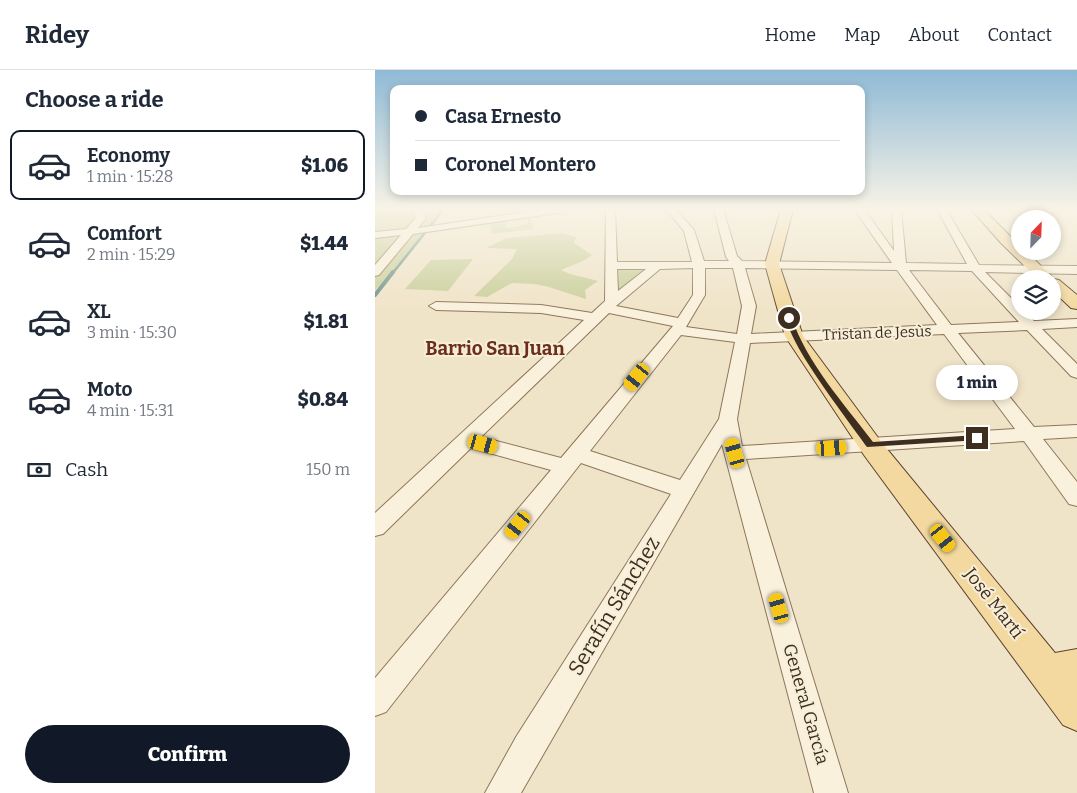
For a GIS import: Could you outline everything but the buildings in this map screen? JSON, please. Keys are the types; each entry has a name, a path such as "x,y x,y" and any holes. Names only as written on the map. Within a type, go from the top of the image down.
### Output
{"main road":[{"path":"772,264 778,243"},
{"path":"1010,243 1035,268"},
{"name":"José Martí","path":"772,264 795,336 826,384 870,445 1063,670 1077,711"},
{"path":"1061,290 1077,304"}],"street":[{"path":"375,272 403,243"},
{"path":"605,310 611,266 611,243"},
{"path":"375,701 679,326 699,295 699,265 693,243"},
{"name":"General García","path":"728,243 732,257 738,264 749,306 728,419 735,453 831,793"},
{"path":"883,243 1077,498"},
{"path":"899,243 901,267"},
{"path":"961,243 975,268 1077,373"},
{"path":"611,266 772,264 1077,270"},
{"path":"375,527 605,310 658,265"},
{"name":"Tristan de Jesùs","path":"436,306 605,310 744,339 1077,323"},
{"name":"Serafín Sánchez","path":"502,793 527,748 728,419"},
{"path":"735,453 1077,431"},
{"path":"466,440 570,460 685,490"}],"green space":[{"path":"375,243 417,243 395,271 375,290"},
{"path":"497,243 574,243 592,255 561,270 598,281 585,290 586,299 549,287 512,283 487,297 474,296 512,259 517,249 486,248"},
{"path":"473,259 448,291 405,289 431,260"},
{"path":"616,268 647,268 618,294"}],"waterway":[{"path":"392,274 417,243"},
{"path":"375,295 393,272"}],"district":[{"name":"Barrio San Juan","path":"495,348"}],"route":[{"path":"789,318 795,336 826,384 870,445 977,438"}]}
